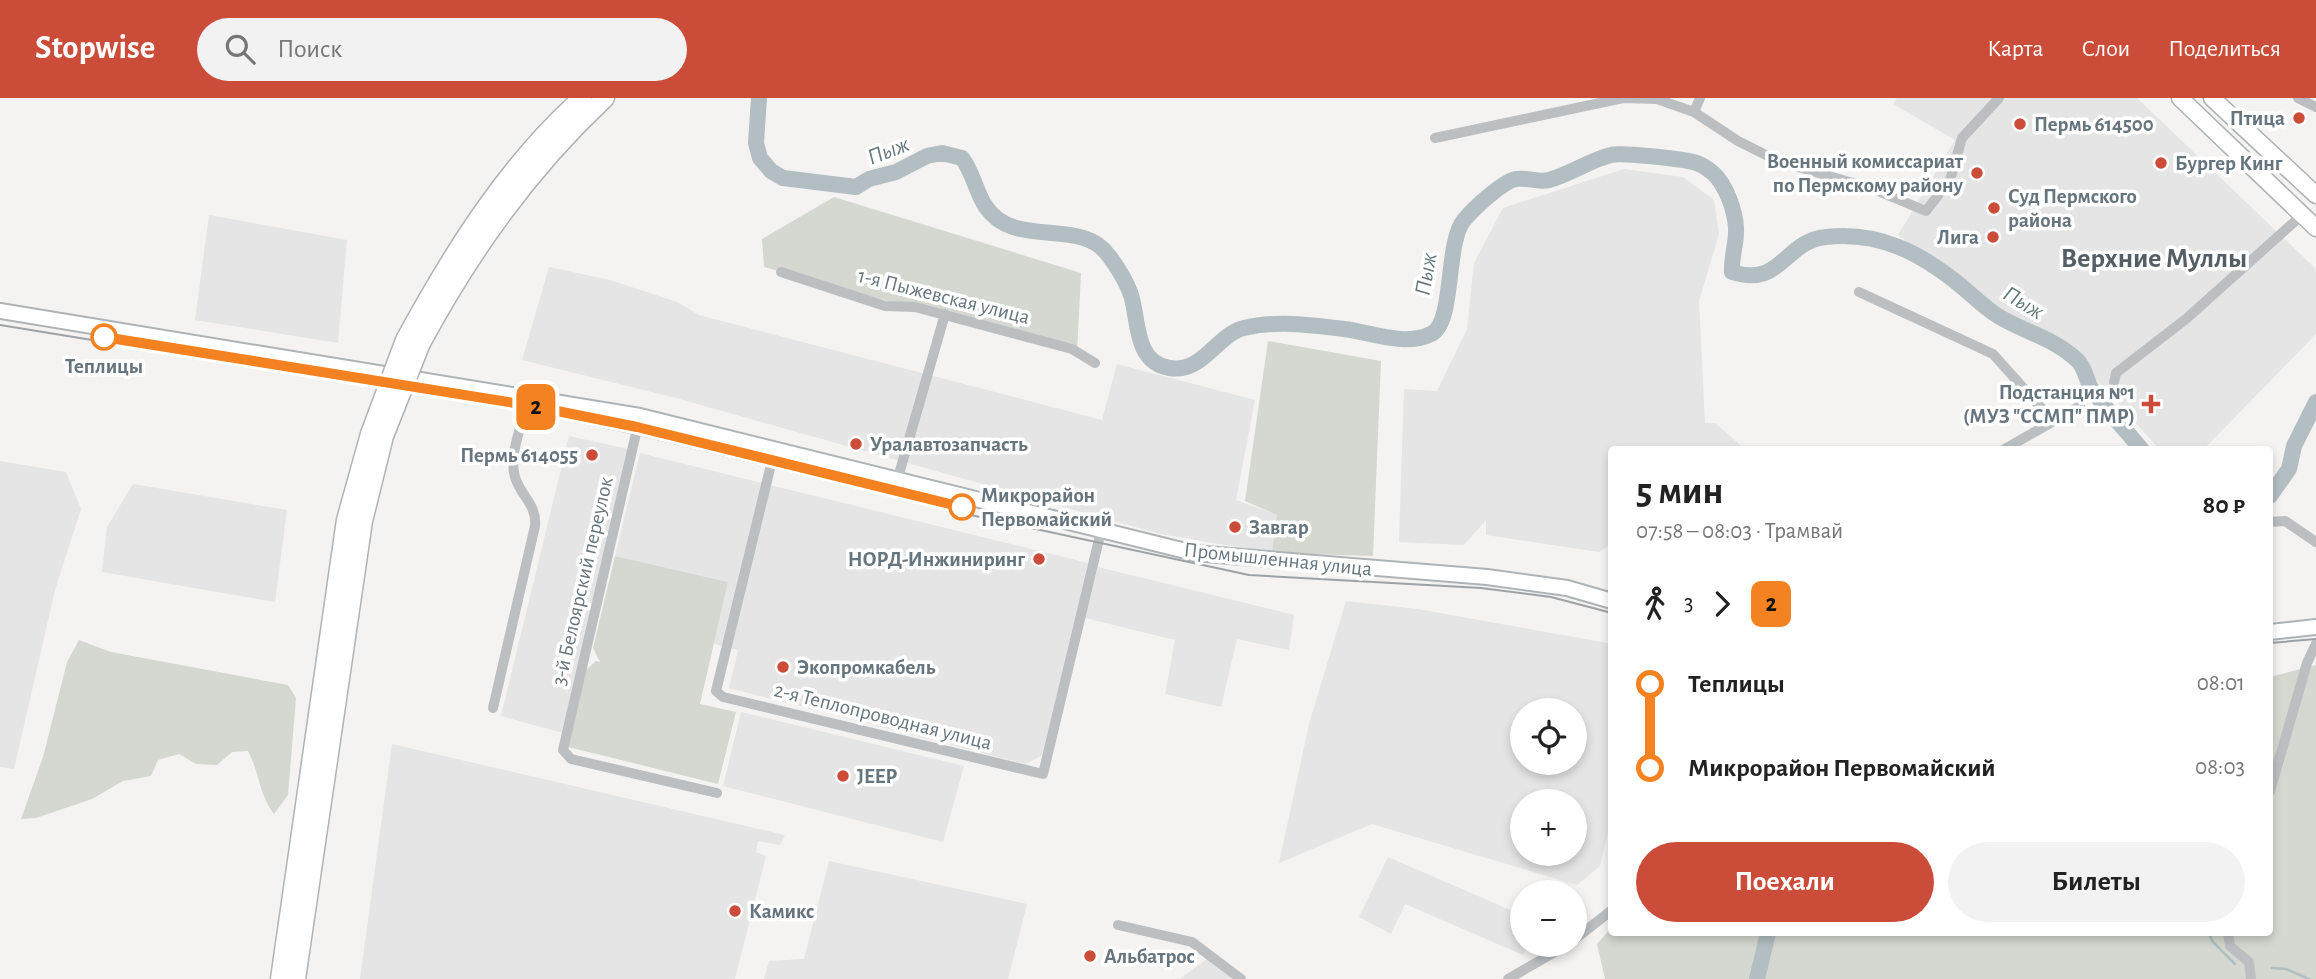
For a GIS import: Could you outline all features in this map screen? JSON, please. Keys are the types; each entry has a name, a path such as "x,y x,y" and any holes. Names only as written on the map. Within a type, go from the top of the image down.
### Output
{"highway":[{"path":"280,979 346,520 413,342 468,232 511,175 582,98"},
{"path":"413,342 519,188 551,151 606,98"},
{"path":"296,979 377,435"}],"main road":[{"path":"2180,98 2316,228"},
{"path":"2211,98 2309,184 2316,195"}],"street":[{"path":"1435,138 1623,98 1657,99 1694,112 1738,141 1778,161 1873,189 1926,211 1950,180 1962,138 1999,98"},
{"path":"1694,112 1700,98"},
{"path":"2298,98 2316,107"},
{"path":"2114,382 2116,373 2186,319 2302,215"},
{"name":"1-я Пыжевская улица","path":"781,272 885,306 915,306 1072,349 1095,363"},
{"path":"1859,292 1993,354 2053,421"},
{"name":"Промышленная улица","path":"0,311 640,416 1195,553 1487,577 1567,588 1608,600"},
{"path":"897,481 945,314"},
{"path":"493,708 535,526 535,510 517,484 513,467 529,397"},
{"path":"2010,446 2080,405"},
{"name":"3-й Белоярский переулок","path":"640,416 563,746 564,754 571,759 718,793"},
{"name":"2-я Теплопроводная улица","path":"775,448 716,691 723,697 1043,774 1101,531"},
{"path":"2273,522 2284,521 2316,541"},
{"path":"2273,632 2316,627 2316,644 2307,663 2273,781"},
{"path":"1587,930 1608,913"},
{"path":"1118,925 1192,942 1241,979"},
{"path":"2227,936 2230,946 2249,962 2251,979"},
{"path":"1508,979 1546,957"}],"shaded area":[{"path":"1897,98 2137,98 2316,269 2316,334 2207,446 2156,446 2078,359 1967,287 1898,235 1955,140 1893,104"},
{"path":"1624,169 1683,177 1714,200 1719,234 1699,301 1705,423 1715,423 1741,446 1608,446 1608,546 1599,552 1486,535 1486,520 1464,545 1399,542 1404,389 1437,391 1467,329 1474,263 1503,208"},
{"path":"834,197 1081,273 1077,353 764,267 762,239"},
{"path":"209,215 347,240 338,343 195,320"},
{"path":"549,267 610,280 677,302 699,315 1102,420 1117,364 1255,400 1236,500 1278,515 1272,553 1160,534 676,398 522,360"},
{"path":"1268,341 1381,361 1373,556 1272,553 1277,515 1245,501"},
{"path":"569,436 628,449 563,733 501,716"},
{"path":"640,453 1088,563 1043,755 1026,764 729,688 738,650 714,644 728,582 615,556"},
{"path":"0,461 66,472 81,509 55,590 14,769 0,767"},
{"path":"133,484 287,510 275,602 102,572 107,527"},
{"path":"615,556 728,582 700,704 736,712 718,784 568,747 586,670 596,661 600,662 593,648"},
{"path":"1098,567 1294,615 1289,650 1237,639 1221,707 1165,694 1175,640 1085,618"},
{"path":"1346,601 1418,609 1608,643 1608,833 1600,866 1583,880 1560,880 1513,866 1587,866 1587,789 1510,789 1510,865 1372,824 1279,863 1309,724"},
{"path":"79,640 111,652 288,685 296,698 288,795 274,814 265,799 248,751 232,752 217,765 196,764 179,754 158,760 151,776 123,781 92,799 36,818 21,819 43,757 67,662"},
{"path":"2316,665 2316,979 1605,979 1597,944 1608,932 1608,936 2273,936 2273,676"},
{"name":"JEEP","path":"741,712 964,766 943,842 723,786"},
{"path":"392,744 785,835 780,845 758,841 756,852 766,856 735,979 360,979"},
{"path":"1388,857 1510,910 1510,949 1405,904 1391,934 1359,917"},
{"path":"829,861 1027,904 1008,979 764,979 769,961 804,959"},
{"path":"1208,958 1232,979 1180,979"}],"waterway":[{"name":"Пыж","path":"759,98 756,143 760,158 771,171 783,178 856,187 869,179 896,172 927,156 942,153 962,158 983,202 998,220 1030,231 1065,234 1097,244 1112,260 1127,285 1140,339 1149,358 1169,368 1191,365 1201,360 1234,332 1256,326 1307,325 1387,338 1421,338 1439,327 1444,315 1458,231 1474,209 1503,185 1516,179 1549,180 1611,155 1651,156 1695,163 1718,178 1732,206 1736,233 1732,272 1762,274 1773,269 1801,246 1826,237 1864,237 1915,254 1946,274 1998,316 2068,352 2082,366 2097,396 2139,446"},
{"path":"2273,492 2289,469 2294,446 2316,402"},
{"path":"1757,979 1767,936"},
{"path":"2210,936 2235,964"},
{"path":"2272,968 2286,969 2309,979"}],"tram line":[{"path":"0,325 526,411 636,434 943,509 1249,575 1481,588 1551,597 1608,612"},
{"name":"2","path":"104,337 527,405 637,427 962,507"},
{"path":"2273,643 2316,639"}],"place":[{"name":"Птица","path":"2299,118"},
{"name":"Пермь 614500","path":"2020,124"},
{"name":"Бургер Кинг","path":"2161,163"},
{"name":"Военный комиссариат по Пермскому району","path":"1977,173"},
{"name":"Суд Пермского района","path":"1994,208"},
{"name":"Лига","path":"1993,237"},
{"name":"Теплицы","path":"104,337"},
{"name":"Подстанция №1 (МУЗ \"ССМП\" ПМР)","path":"2151,404"},
{"name":"Уралавтозапчасть","path":"856,444"},
{"name":"Пермь 614055","path":"592,455"},
{"name":"Микрорайон Первомайский","path":"962,507"},
{"name":"Завгар","path":"1235,527"},
{"name":"НОРД-Инжиниринг","path":"1039,559"},
{"name":"Экопромкабель","path":"783,667"},
{"name":"JEEP","path":"843,776"},
{"name":"Камикс","path":"735,911"},
{"name":"Альбатрос","path":"1090,956"}],"district":[{"name":"Верхние Муллы","path":"2154,257"}]}
